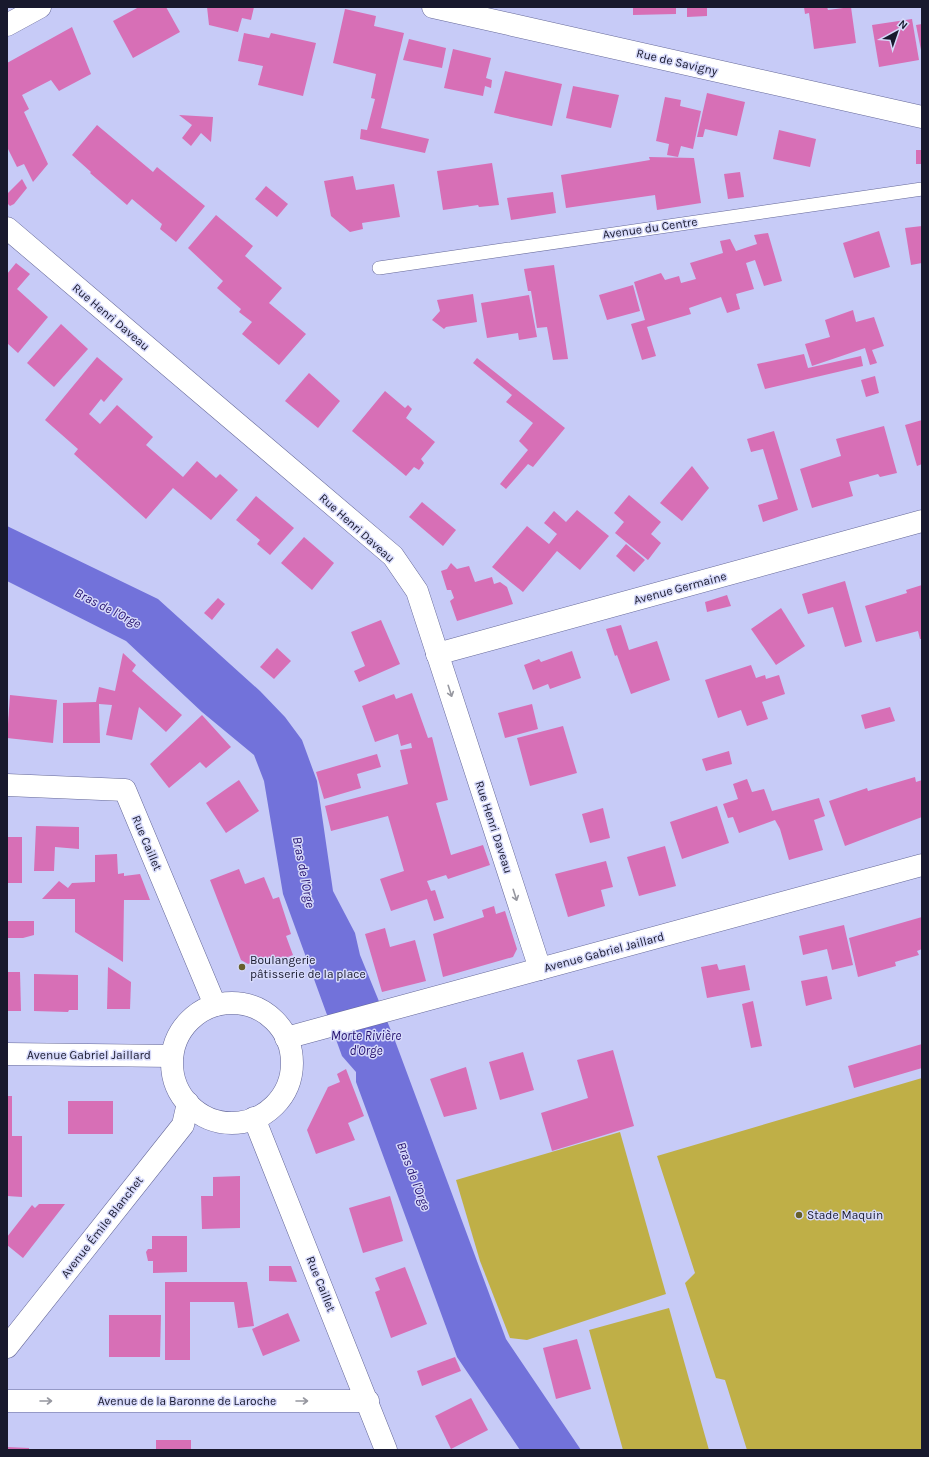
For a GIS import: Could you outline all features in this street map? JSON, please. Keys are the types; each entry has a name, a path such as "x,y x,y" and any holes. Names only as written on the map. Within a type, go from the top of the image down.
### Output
{"street":[{"path":"7,25 40,7"},
{"name":"Rue de Savigny","path":"433,7 922,117"},
{"name":"Rue Henri Daveau","path":"7,228 393,556 417,591 540,969"},
{"name":"Avenue Germaine","path":"438,654 922,521"},
{"name":"Rue Caillet","path":"7,785 125,790 215,1005"},
{"name":"Avenue Gabriel Jaillard","path":"286,1038 922,865"},
{"path":"232,1002 249,1005 264,1012 277,1024 286,1038 292,1057 290,1076 283,1094 271,1108 254,1118 237,1122 219,1121 202,1114 188,1103 178,1089 173,1073 172,1056 176,1039 186,1024 199,1012 215,1005 232,1002"},
{"name":"Avenue Gabriel Jaillard","path":"7,1054 172,1056"},
{"name":"Avenue Émile Blanchet","path":"7,1347 183,1125 188,1103"},
{"name":"Rue Caillet","path":"254,1118 368,1401 386,1450"},
{"name":"Avenue de la Baronne de Laroche","path":"7,1401 368,1401"}],"lane":[{"name":"Avenue du Centre","path":"379,268 922,189"}],"shaded area":[{"name":"Stade Maquin","path":"922,1078 922,1450 747,1450 725,1380 716,1378 685,1283 695,1273 657,1156"},
{"path":"620,1132 666,1294 527,1340 510,1338 480,1261 456,1180"},
{"path":"669,1308 709,1450 623,1450 589,1330"}],"water":[{"name":"Morte Rivière d'Orge","path":"7,526 158,599 260,691 285,717 302,740 317,781 333,891 355,933 360,955 394,1038 506,1339 581,1450 520,1450 457,1357 356,1082 356,1072 342,1056 283,894 264,781 254,755 202,712 126,641 7,581"}],"building":[{"path":"139,7 166,7 180,32 133,58 113,21"},
{"path":"207,7 254,7 251,20 242,18 238,32 209,25"},
{"path":"633,7 676,7 676,14 633,15"},
{"path":"687,7 707,7 707,16 687,17"},
{"path":"804,7 827,7 828,10 851,7 856,43 814,49 809,13 805,14"},
{"path":"345,9 376,16 374,26 404,33 381,128 429,139 425,153 360,139 361,129 367,130 375,99 371,98 376,74 333,63"},
{"path":"912,19 919,60 879,67 872,25"},
{"path":"922,24 922,50 921,50 916,25"},
{"path":"72,27 91,74 59,91 51,80 22,95 29,109 24,112 48,164 33,182 24,164 17,167 7,147 7,63"},
{"path":"244,33 269,38 271,33 316,43 303,96 258,85 263,66 238,61"},
{"path":"409,39 446,48 442,68 403,60"},
{"path":"453,49 491,58 486,78 492,80 491,88 485,86 483,96 444,88"},
{"path":"505,71 562,84 552,126 494,113"},
{"path":"573,86 619,95 611,128 566,118"},
{"path":"707,93 745,102 737,136 705,129 703,137 697,137"},
{"path":"665,97 681,100 680,106 701,111 693,149 681,146 678,157 667,155 669,144 656,141"},
{"path":"179,115 213,117 211,142 201,133 191,146 182,138 192,125"},
{"path":"97,125 153,172 157,167 205,206 176,242 160,229 162,224 132,199 127,205 90,173 91,172 72,155"},
{"path":"779,130 816,139 810,167 773,159"},
{"path":"916,150 922,150 922,164 916,164"},
{"path":"649,157 694,158 701,203 657,210 655,195 566,208 561,175 650,160"},
{"path":"492,163 499,205 479,207 478,205 443,210 437,171"},
{"path":"740,172 744,197 728,199 724,174"},
{"path":"353,176 356,190 394,184 400,217 362,223 363,229 350,232 331,216 324,181"},
{"path":"22,179 27,188 14,204 10,206 7,203 7,194"},
{"path":"266,186 288,204 277,217 255,199"},
{"path":"553,192 556,213 511,220 507,198"},
{"path":"216,215 253,246 245,256 282,288 269,303 306,334 279,365 242,334 252,322 239,312 241,309 217,288 223,281 188,248"},
{"path":"922,226 922,263 911,265 905,228"},
{"path":"879,231 890,267 854,278 843,243"},
{"path":"768,233 782,281 764,286 755,260 746,263 754,289 736,294 740,309 727,313 721,297 689,308 691,314 647,327 656,356 642,360 631,324 645,320 634,282 661,273 665,280 679,276 681,283 696,279 690,263 723,253 720,241 730,239 736,251 757,244 754,235"},
{"path":"16,263 30,274 17,289 48,317 18,353 7,343 7,274"},
{"path":"554,265 568,359 553,360 547,327 537,328 531,291 528,291 524,269"},
{"path":"633,285 640,311 607,320 599,295"},
{"path":"473,294 477,322 446,327 444,329 432,320 440,311 437,300"},
{"path":"529,295 537,337 519,340 518,333 487,338 481,303"},
{"path":"853,310 856,322 874,317 884,346 872,350 877,363 870,365 865,348 812,366 805,344 830,337 825,320"},
{"path":"61,324 88,349 54,387 27,363"},
{"path":"804,354 808,368 861,356 863,366 765,389 757,364"},
{"path":"97,357 123,379 104,402 101,399 89,414 100,424 117,405 153,437 146,445 183,477 197,461 216,478 220,474 238,490 211,520 173,488 146,519 74,454 78,449 45,420"},
{"path":"477,358 565,428 533,467 528,464 506,489 500,484 528,450 519,441 533,423 506,402 512,395 473,363"},
{"path":"309,373 340,401 318,428 285,401"},
{"path":"875,376 879,393 866,397 861,380"},
{"path":"385,391 405,408 408,405 412,409 406,418 435,442 421,459 424,463 419,470 414,467 406,476 352,431"},
{"path":"922,420 922,464 917,466 905,425"},
{"path":"884,426 897,473 880,477 878,474 849,482 853,496 812,508 800,469 841,456 836,439"},
{"path":"774,431 798,510 763,522 758,505 778,499 763,449 751,452 747,439"},
{"path":"692,466 709,488 682,521 660,503"},
{"path":"629,495 661,522 651,534 661,543 648,560 615,533 624,522 614,513"},
{"path":"256,496 294,528 270,555 257,544 260,540 236,520"},
{"path":"422,502 456,530 443,546 409,517"},
{"path":"577,510 609,536 580,570 557,551 523,592 492,567 527,526 549,544 557,534 544,523 554,511 566,522"},
{"path":"304,537 334,563 312,590 281,563"},
{"path":"626,544 645,560 634,572 616,556"},
{"path":"451,563 457,569 469,566 475,582 492,577 494,584 500,582 507,587 513,604 457,621 450,601 454,598 451,590 447,590 441,571 447,569"},
{"path":"845,581 862,642 845,647 833,607 808,614 802,594"},
{"path":"922,585 922,639 920,639 918,631 876,642 865,606 907,593 906,590"},
{"path":"727,595 731,606 707,612 705,602"},
{"path":"218,598 225,604 212,620 204,613"},
{"path":"781,608 805,646 776,665 751,629"},
{"path":"381,620 400,664 359,682 354,671 365,666 351,632"},
{"path":"621,625 629,650 657,641 670,680 631,694 617,655 615,656 606,629"},
{"path":"277,648 291,661 274,679 260,667"},
{"path":"572,651 581,678 550,689 548,684 533,690 524,665 539,659 541,662"},
{"path":"123,653 136,665 132,671 182,715 166,732 139,707 132,740 106,735 112,705 99,704 100,743 63,743 63,703 96,702 99,687 115,691"},
{"path":"751,665 756,678 765,675 766,679 779,675 785,694 762,702 768,719 747,726 741,710 718,718 705,680"},
{"path":"412,693 428,738 432,737 448,800 436,803 451,855 483,845 490,865 448,879 446,875 427,881 431,891 435,890 444,918 434,921 427,899 391,911 380,879 404,871 388,816 331,831 325,806 408,784 400,750 412,748 411,743 401,746 398,734 375,742 362,706 394,694 396,699"},
{"path":"10,695 57,700 53,743 7,738"},
{"path":"532,704 538,729 505,738 498,713"},
{"path":"890,707 895,721 865,729 861,715"},
{"path":"202,715 231,747 206,768 200,762 169,788 150,764"},
{"path":"563,726 577,773 530,786 517,738"},
{"path":"729,751 732,764 706,771 702,759"},
{"path":"377,754 381,767 357,774 361,788 324,799 316,772"},
{"path":"915,777 916,782 922,780 922,817 845,846 829,801 867,788 868,791"},
{"path":"747,779 752,792 764,789 772,811 819,798 825,816 814,820 823,850 789,860 780,829 775,820 739,833 733,817 728,818 723,804 738,799 733,784"},
{"path":"239,780 259,811 226,833 206,803"},
{"path":"717,806 729,843 682,859 670,822"},
{"path":"603,808 610,838 590,843 582,814"},
{"path":"36,826 79,827 79,849 55,847 54,871 34,871"},
{"path":"7,837 22,837 22,883 7,883"},
{"path":"665,846 676,886 639,896 627,857"},
{"path":"117,854 118,874 124,873 124,876 140,874 150,900 124,900 123,962 75,932 75,899 42,899 59,881 68,888 72,883 95,882 95,855"},
{"path":"606,861 613,887 601,890 605,906 568,917 555,874"},
{"path":"239,869 245,884 264,877 273,899 279,897 291,934 286,936 293,955 275,962 265,957 248,964 241,960 210,880"},
{"path":"494,906 496,914 505,911 517,949 513,957 443,977 433,934 484,917 482,910"},
{"path":"922,917 922,949 917,951 919,955 895,962 896,966 858,977 849,938"},
{"path":"7,921 34,921 34,935 23,938 7,938"},
{"path":"844,925 853,965 832,970 827,949 803,955 799,936"},
{"path":"385,928 390,947 415,940 426,981 382,992 365,934"},
{"path":"717,964 719,970 745,965 750,990 707,998 701,967"},
{"path":"108,967 131,982 130,1009 107,1009"},
{"path":"7,972 20,972 21,1011 7,1011"},
{"path":"34,974 78,975 78,1010 69,1010 68,1012 34,1011"},
{"path":"827,976 832,999 806,1006 801,981"},
{"path":"753,1001 762,1046 751,1048 742,1004"},
{"path":"922,1044 922,1068 854,1088 848,1066"},
{"path":"613,1050 634,1126 552,1151 541,1113 588,1098 577,1060"},
{"path":"523,1052 534,1090 500,1100 489,1062"},
{"path":"466,1067 477,1109 444,1117 430,1079"},
{"path":"346,1069 364,1116 348,1123 355,1140 316,1154 307,1130 328,1087 340,1082 337,1074"},
{"path":"7,1096 12,1096 12,1136 22,1136 22,1197 7,1196"},
{"path":"68,1101 113,1101 113,1134 68,1134"},
{"path":"240,1176 240,1228 202,1229 201,1196 213,1196 213,1177"},
{"path":"390,1196 403,1241 363,1253 349,1208"},
{"path":"39,1204 65,1204 23,1258 7,1245 7,1237 32,1205 35,1208"},
{"path":"152,1236 187,1236 187,1272 153,1273 153,1261 148,1261 146,1252 148,1249 152,1249"},
{"path":"269,1266 291,1266 297,1282 269,1281"},
{"path":"405,1267 427,1324 391,1338 375,1292 380,1290 375,1278"},
{"path":"165,1282 247,1282 254,1326 238,1328 234,1302 190,1302 190,1360 165,1360"},
{"path":"288,1313 300,1341 263,1356 252,1329"},
{"path":"109,1315 161,1315 160,1357 109,1357"},
{"path":"577,1339 591,1389 556,1399 543,1348"},
{"path":"455,1357 461,1371 422,1386 417,1371"},
{"path":"471,1398 488,1430 451,1449 435,1416"},
{"path":"156,1440 191,1440 191,1450 156,1450"},
{"path":"7,1447 29,1448 29,1450 7,1450"}],"place":[{"name":"Boulangerie pâtisserie de la place","path":"242,967"},
{"name":"Stade Maquin","path":"799,1215"}],"water label":[{"name":"Bras de l'Orge","path":"108,608"},
{"name":"Bras de l'Orge","path":"304,872"},
{"name":"Bras de l'Orge","path":"414,1176"}]}
